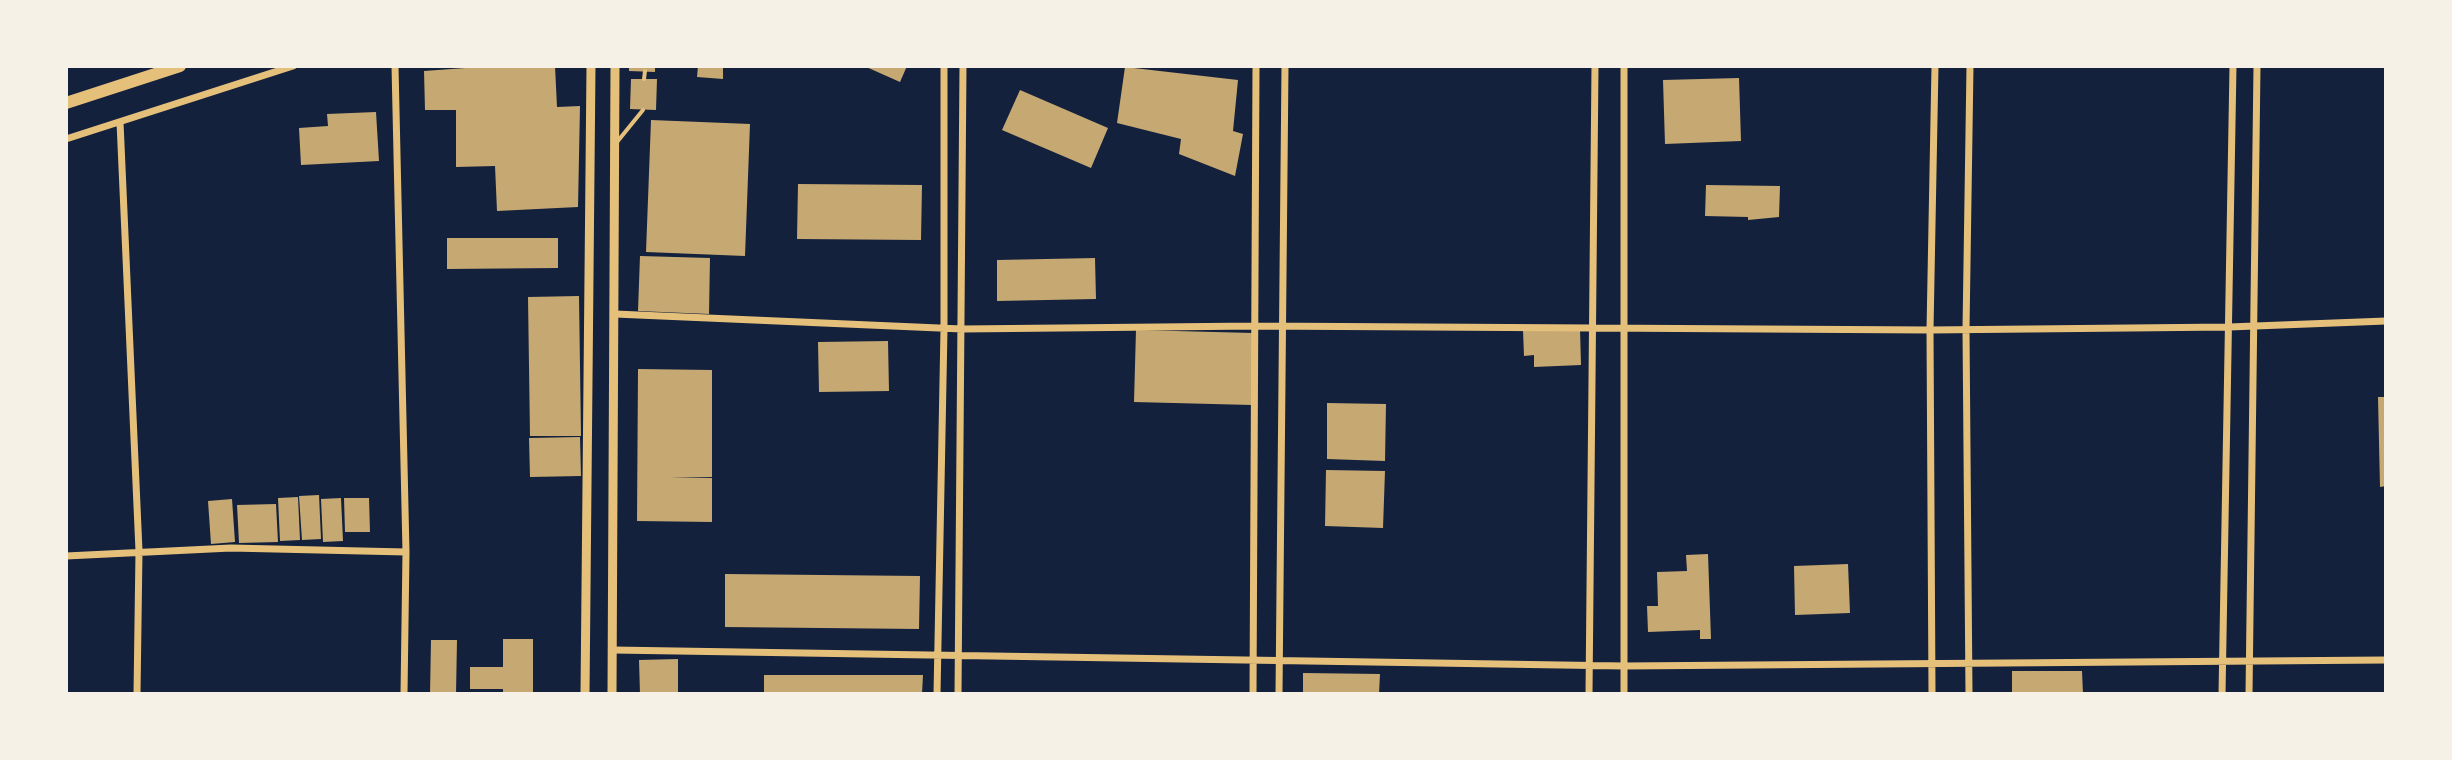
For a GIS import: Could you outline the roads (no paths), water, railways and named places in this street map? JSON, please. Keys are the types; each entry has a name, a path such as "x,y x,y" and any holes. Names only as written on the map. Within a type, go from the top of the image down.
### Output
{"highway":[{"path":"66,103 180,66"}],"street":[{"path":"66,139 293,66"},
{"path":"395,66 406,552 404,694"},
{"path":"585,694 591,66"},
{"path":"612,694 615,66"},
{"path":"937,694 944,329 944,66"},
{"path":"958,694 963,66"},
{"path":"1253,694 1256,66"},
{"path":"1279,694 1285,328 1285,66"},
{"path":"1589,694 1595,66"},
{"path":"1624,66 1624,694"},
{"path":"1932,694 1930,330 1935,66"},
{"path":"1969,694 1966,329 1970,66"},
{"path":"2222,694 2233,66"},
{"path":"2249,694 2257,66"},
{"path":"120,122 139,551 137,694"},
{"path":"615,314 944,329 1256,326 1930,330 2229,327 2386,321"},
{"path":"66,556 231,548 406,552"},
{"path":"613,650 1280,663 1624,666 2386,660"}],"lane":[{"path":"644,79 645,71"},
{"path":"613,146 643,110"}]}
